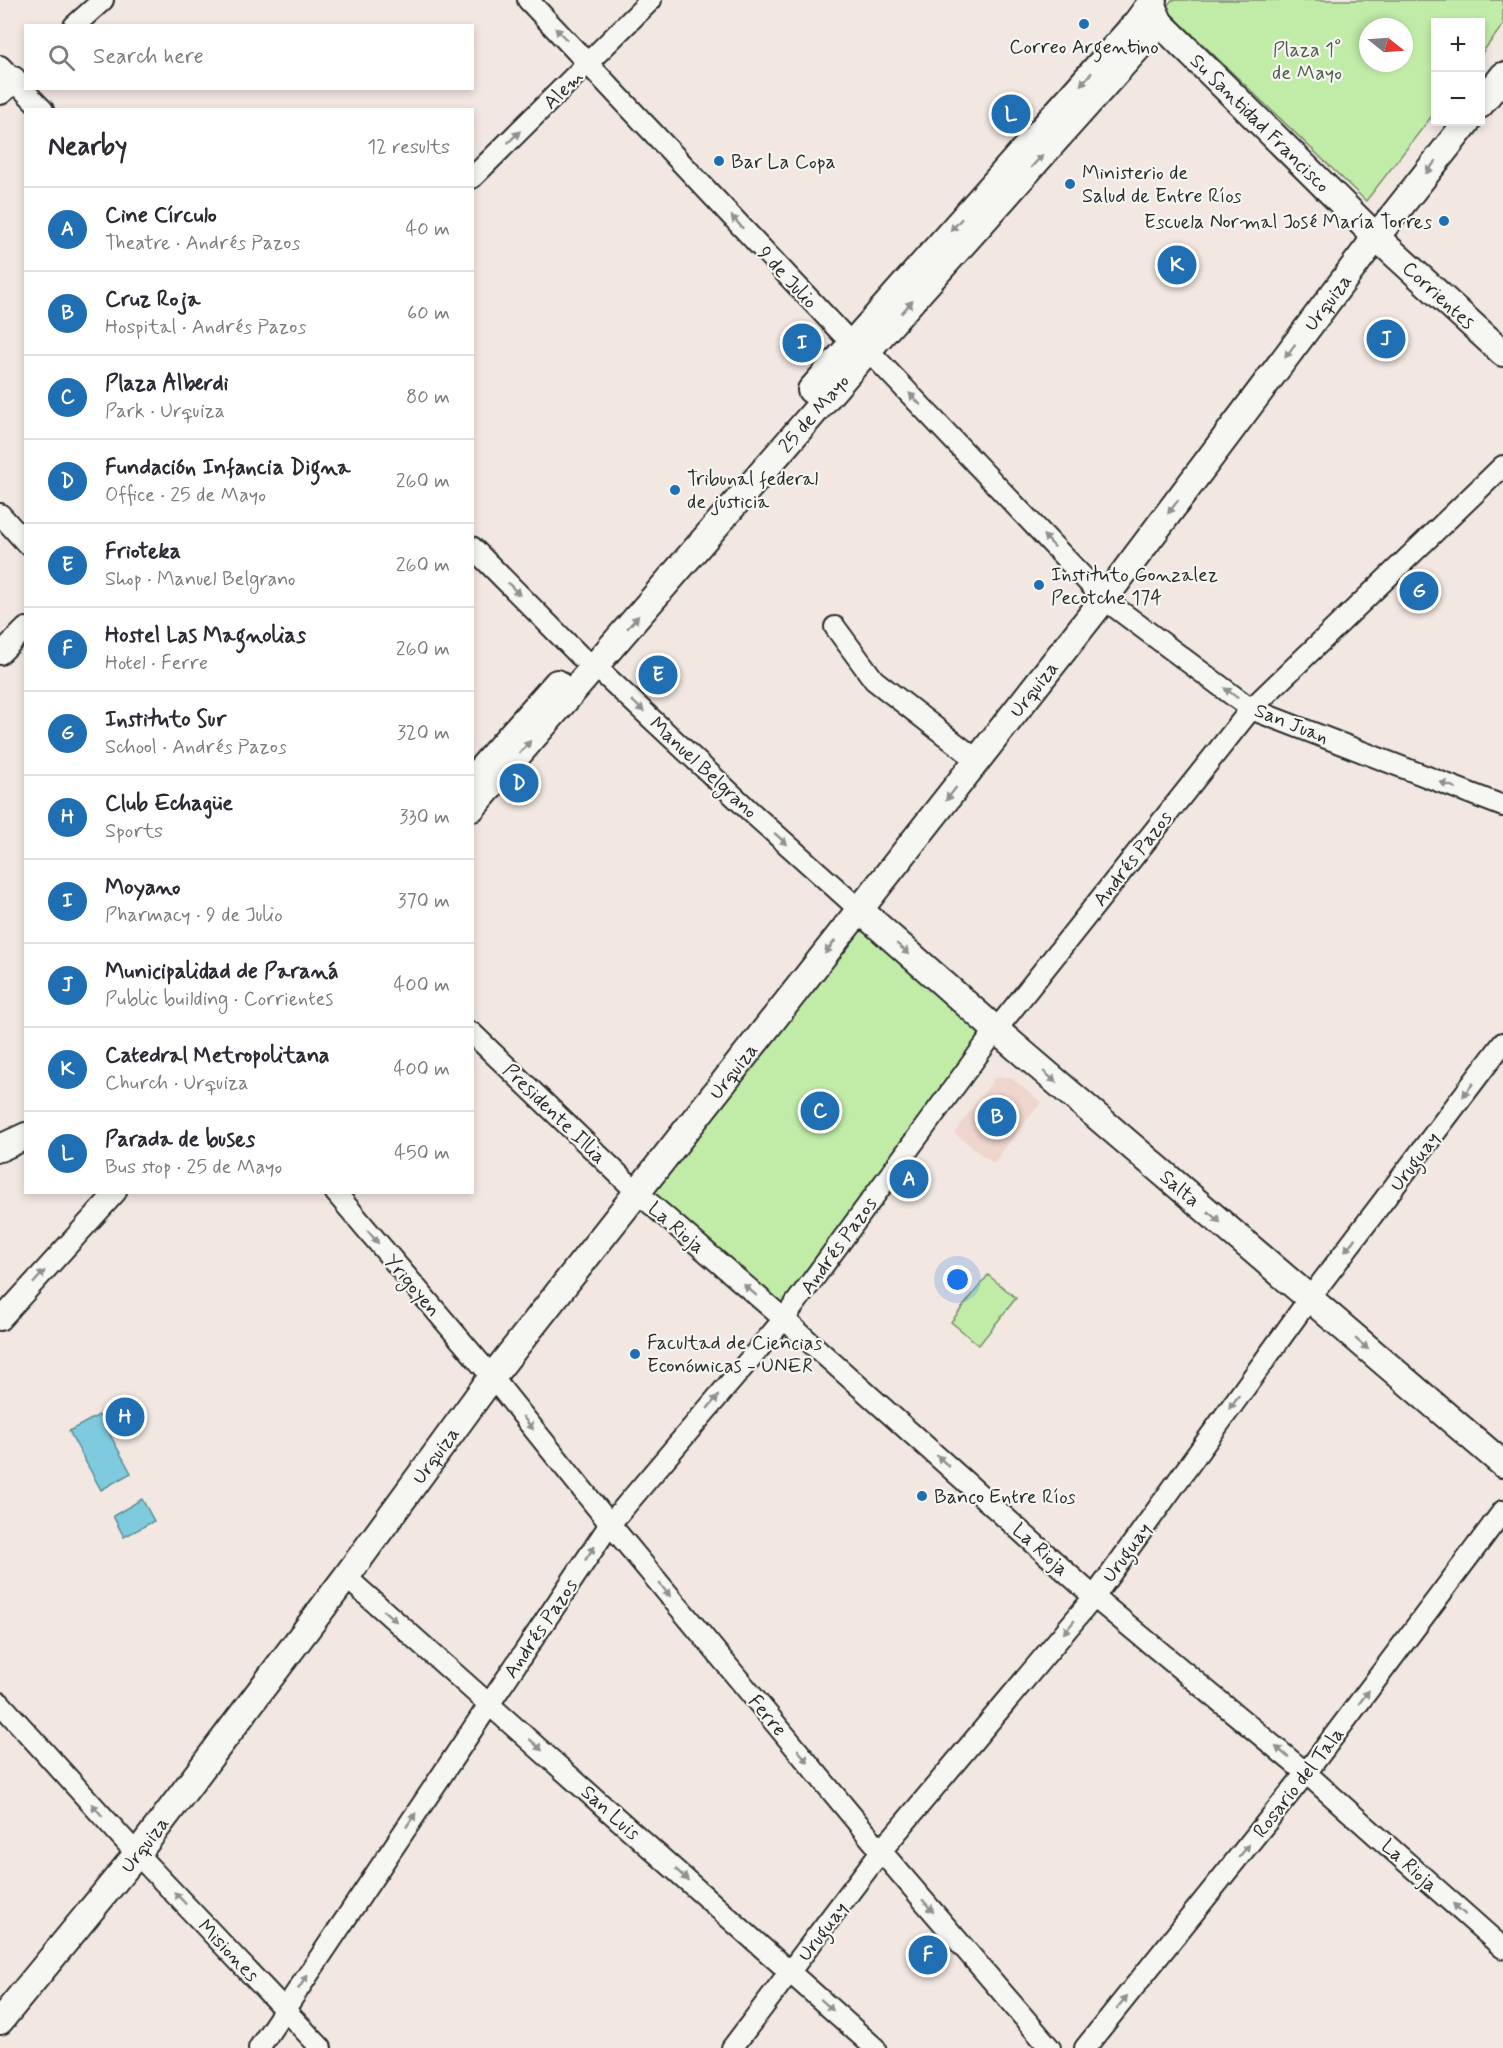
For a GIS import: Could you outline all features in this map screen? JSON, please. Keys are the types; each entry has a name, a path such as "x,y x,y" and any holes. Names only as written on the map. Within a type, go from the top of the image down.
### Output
{"street":[{"path":"76,24 103,0"},
{"name":"9 de Julio","path":"528,0 859,347 1104,599"},
{"name":"Alem","path":"474,176 651,0"},
{"name":"Su Santidad Francisco","path":"1153,6 1376,237"},
{"name":"25 de Mayo","path":"474,805 588,661 1153,6"},
{"path":"1485,99 1503,76"},
{"path":"10,77 41,108"},
{"name":"Urquiza","path":"0,2021 137,1854 346,1577 492,1377 1104,599 1376,237 1464,126"},
{"name":"Corrientes","path":"1376,237 1503,353"},
{"name":"Andrés Pazos","path":"259,2048 610,1524 784,1319 996,1030 1251,709 1503,466"},
{"path":"0,513 24,541"},
{"name":"Manuel Belgrano","path":"474,550 588,661 860,910"},
{"name":"San Juan","path":"1104,599 1251,709 1503,806"},
{"path":"835,627 874,680 977,760"},
{"path":"0,654 24,630"},
{"name":"25 de Mayo","path":"474,777 588,661"},
{"name":"Salta","path":"860,910 996,1030 1503,1464"},
{"name":"Presidente Illia","path":"474,1035 638,1193"},
{"name":"Uruguay","path":"732,2048 881,1851 1094,1597 1309,1299 1503,1043"},
{"path":"0,1148 24,1137"},
{"name":"La Rioja","path":"638,1193 784,1319 1094,1597 1306,1773 1503,1948"},
{"path":"0,1320 114,1194"},
{"name":"Yrigoyen","path":"337,1194 492,1377"},
{"name":"Ferre","path":"492,1377 610,1524 881,1851 1050,2048"},
{"name":"Rosario del Tala","path":"1085,2048 1306,1773 1503,1511"},
{"name":"San Luis","path":"346,1577 875,2048"},
{"name":"Misiones","path":"0,1703 137,1854 321,2048"}],"shaded area":[{"path":"1010,1077 1041,1102 993,1163 954,1133 995,1078"}],"green space":[{"name":"Plaza 1° de Mayo","path":"1172,0 1503,0 1503,25 1485,49 1485,18 1431,18 1431,117 1366,201 1165,8"},
{"path":"857,926 983,1030 783,1305 654,1193"},
{"path":"988,1275 1016,1298 979,1345 951,1322"}],"water":[{"path":"99,1415 131,1473 101,1490 69,1431"},
{"path":"142,1499 154,1521 124,1537 113,1516"}],"place":[{"name":"Correo Argentino","path":"1084,24"},
{"name":"Parada de buses","path":"1011,114"},
{"name":"Bar La Copa","path":"719,161"},
{"name":"Ministerio de Salud de Entre Ríos","path":"1070,184"},
{"name":"Escuela Normal José María Torres","path":"1444,221"},
{"name":"Catedral Metropolitana","path":"1177,265"},
{"name":"Municipalidad de Paraná","path":"1386,339"},
{"name":"Moyano","path":"802,343"},
{"name":"Tribunal federal de justicia","path":"675,490"},
{"name":"Instituto Gonzalez Pecotche 174","path":"1039,585"},
{"name":"Instituto Sur","path":"1419,591"},
{"name":"Frioteka","path":"658,675"},
{"name":"Fundación Infancia Digna","path":"519,783"},
{"name":"Plaza Alberdi","path":"820,1111"},
{"name":"Cruz Roja","path":"997,1117"},
{"name":"Cine Círculo","path":"909,1179"},
{"name":"Facultad de Ciencias Económicas - UNER","path":"635,1354"},
{"name":"Club Echagüe","path":"125,1417"},
{"name":"Banco Entre Ríos","path":"922,1496"},
{"name":"Hostel Las Magnolias","path":"928,1955"}]}
